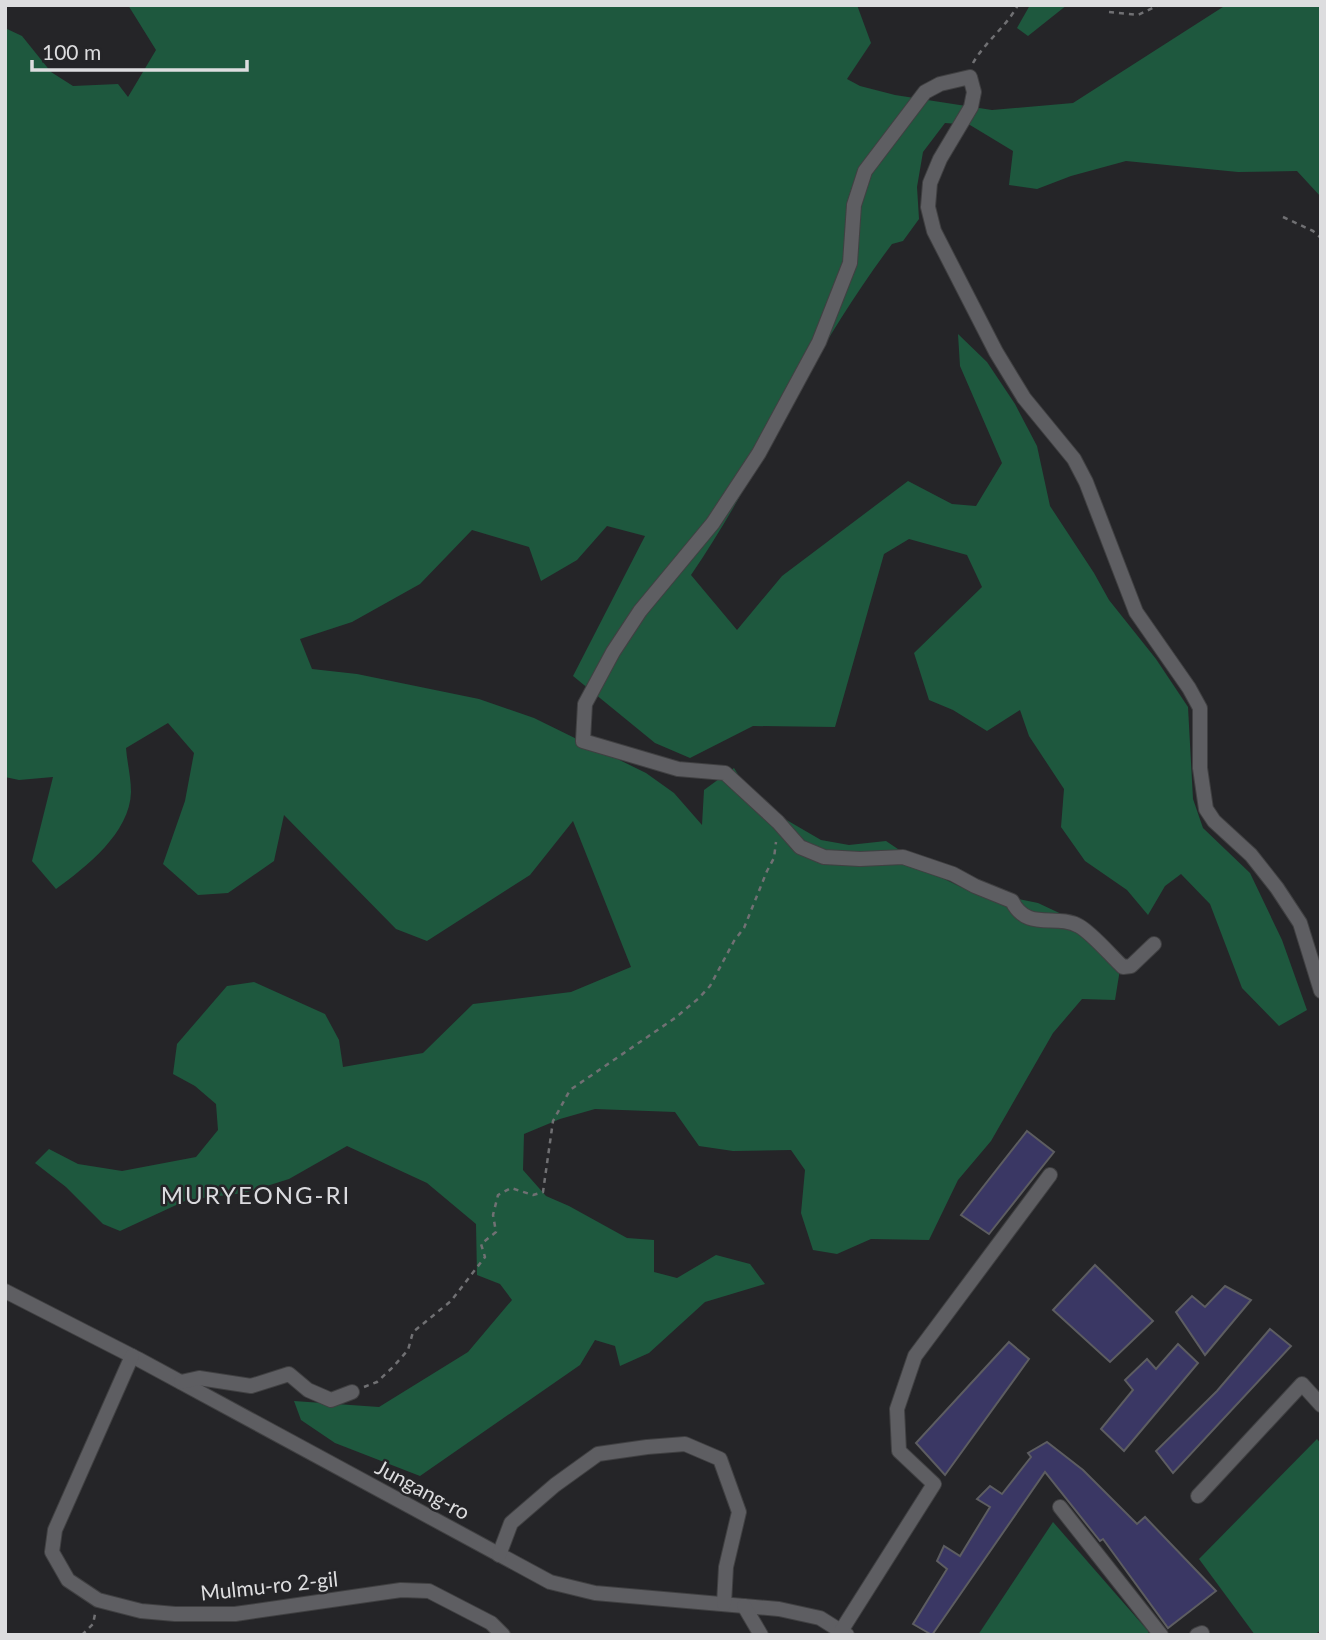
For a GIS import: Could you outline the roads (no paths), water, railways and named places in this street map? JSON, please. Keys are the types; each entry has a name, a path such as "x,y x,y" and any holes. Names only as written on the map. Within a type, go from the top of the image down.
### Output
{"street":[{"path":"1154,944 1131,966 1123,967 1079,925 1025,917 1017,911 1012,901 953,874 903,857 824,857 800,847 778,822 725,773 678,769 583,741 585,704 613,652 633,621 713,523 759,453 819,342 850,263 853,205 865,171 925,92 940,84 970,77 974,92 971,107 940,159 930,183 928,207 934,231 996,352 1024,398 1049,425 1074,459 1086,482 1136,611 1200,708 1200,768 1206,809 1214,821 1251,855 1300,923 1321,991"},
{"path":"844,1633 934,1484 899,1451 897,1409 915,1356 1050,1175"},
{"name":"Jungang-ro","path":"5,1291 181,1382 550,1582 595,1593 779,1609 820,1618 844,1633"},
{"name":"Mulmu-ro 2-gil","path":"132,1356 55,1530 52,1552 68,1580 98,1600 141,1611 175,1614 235,1614 401,1590 429,1591 491,1623 503,1635"},
{"path":"181,1382 199,1378 251,1386 289,1374 308,1390 331,1400 352,1392"},
{"path":"1198,1496 1302,1384 1321,1405"},
{"path":"499,1555 511,1523 555,1485 598,1454 685,1444 719,1459 738,1512 726,1567 724,1604"},
{"path":"1060,1507 1161,1635"},
{"path":"744,1606 761,1635"}],"district":[{"name":"MURYEONG-RI","path":"256,1194"}]}
